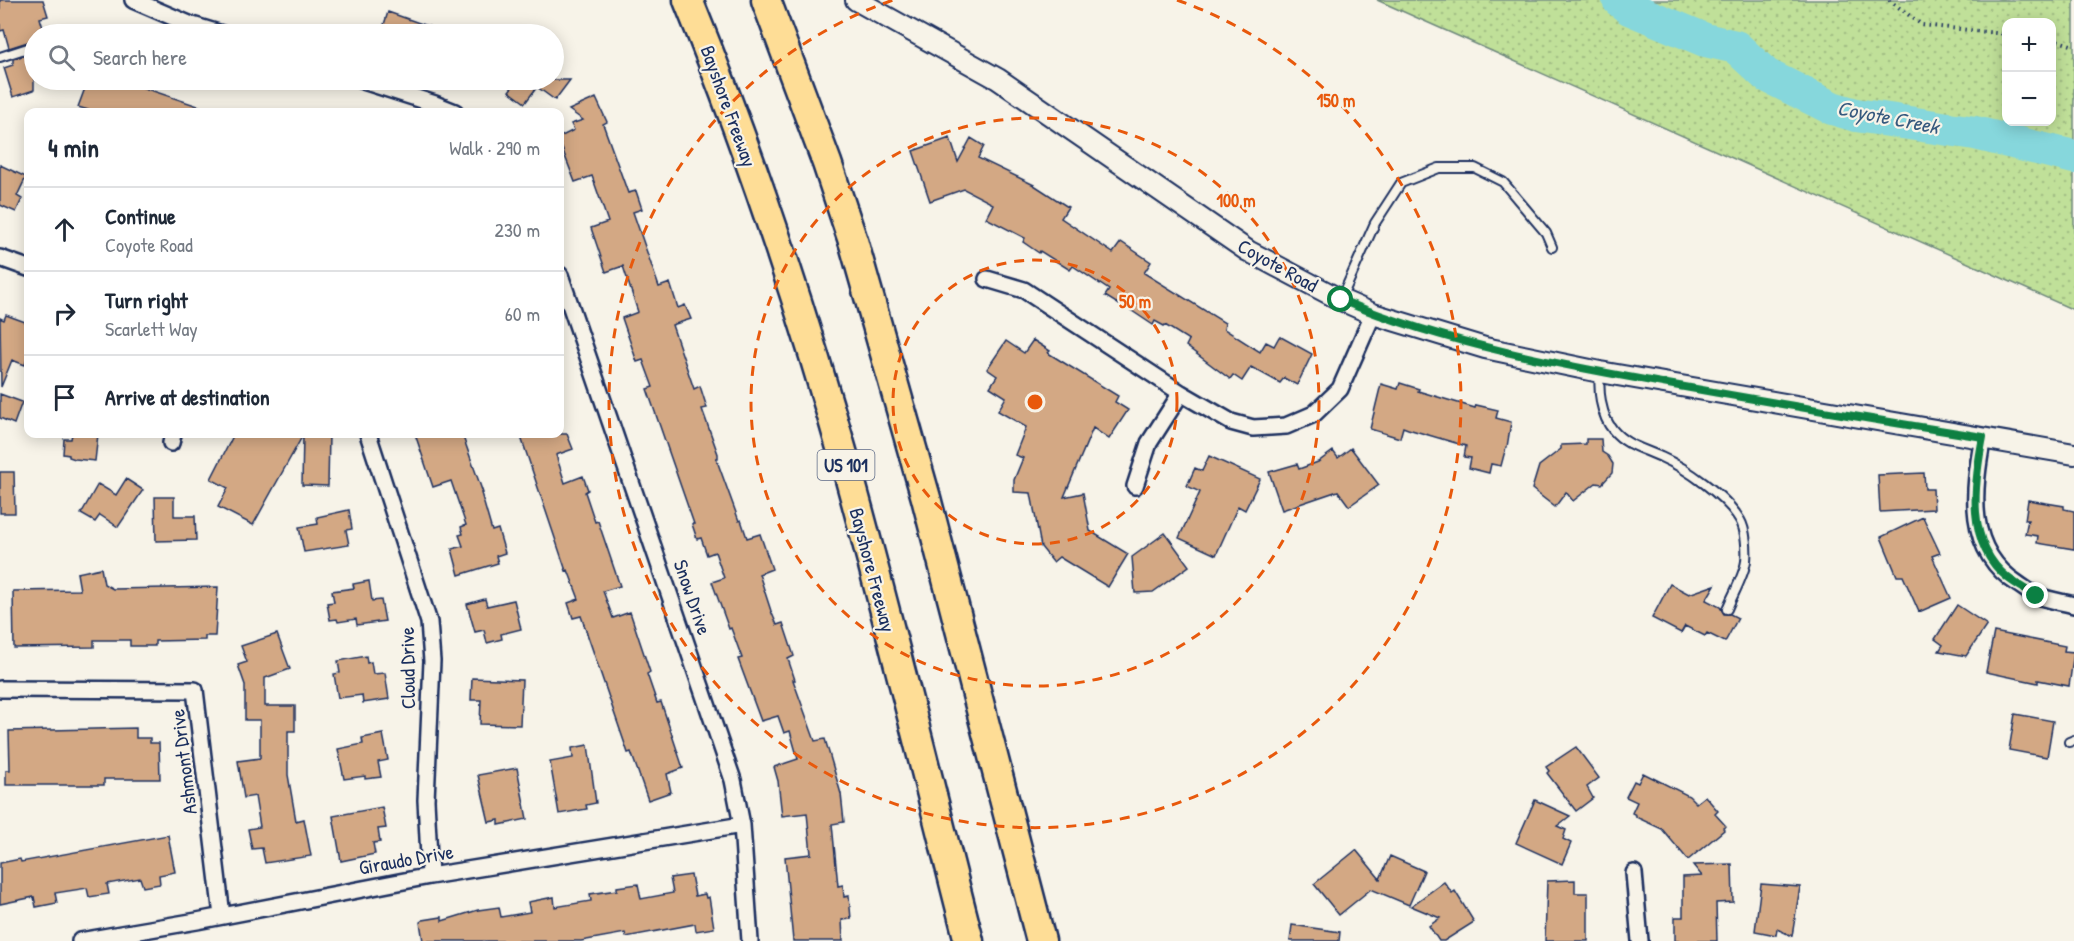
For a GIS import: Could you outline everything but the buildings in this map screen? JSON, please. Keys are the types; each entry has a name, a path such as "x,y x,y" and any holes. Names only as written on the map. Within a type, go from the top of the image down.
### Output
{"highway":[{"name":"Bayshore Freeway","path":"688,0 720,78 770,219 848,472 969,941"},
{"path":"767,3 824,153 854,244 926,498 1041,941"}],"street":[{"path":"133,0 189,24"},
{"name":"Coyote Road","path":"856,0 998,79 1248,250 1341,300 1373,314 1485,348 1600,372 2074,454"},
{"path":"391,90 445,108"},
{"path":"0,258 24,267"},
{"path":"987,279 1024,290 1181,393 1231,422 1253,428 1286,426 1314,414 1340,389 1373,314"},
{"name":"Snow Drive","path":"564,287 733,780 741,825 750,941"},
{"path":"1135,486 1149,443 1181,393"},
{"path":"1983,437 1977,472 1974,513 1980,537 1990,558 2007,577 2036,596 2074,605"},
{"name":"Cloud Drive","path":"369,438 429,622 432,661 426,800 430,876"},
{"name":"Ashmont Drive","path":"0,689 195,690 222,916"},
{"name":"Giraudo Drive","path":"80,941 430,876 741,825"},
{"path":"1634,873 1640,941"}],"lane":[{"path":"0,57 24,49"},
{"path":"1341,300 1375,224 1401,183 1439,168 1475,168 1503,182 1546,233 1552,247"},
{"path":"1600,372 1598,391 1604,414 1612,429 1626,441 1682,468 1724,501 1741,522 1746,562 1727,609"}],"path":[{"path":"1889,0 1922,25 2002,33"},
{"path":"2056,40 2074,46"}],"green space":[{"path":"1377,0 2074,0 2074,310"}],"waterway":[{"name":"Coyote Creek","path":"1619,0 1629,8 1705,40 1736,47 1766,75 1832,108 1856,115 1975,133 2074,157"}],"route":[{"path":"1341,300 1373,314 1485,348 1600,372 1983,437 1977,472 1974,513 1980,537 1990,558 2007,577 2036,596"}]}
